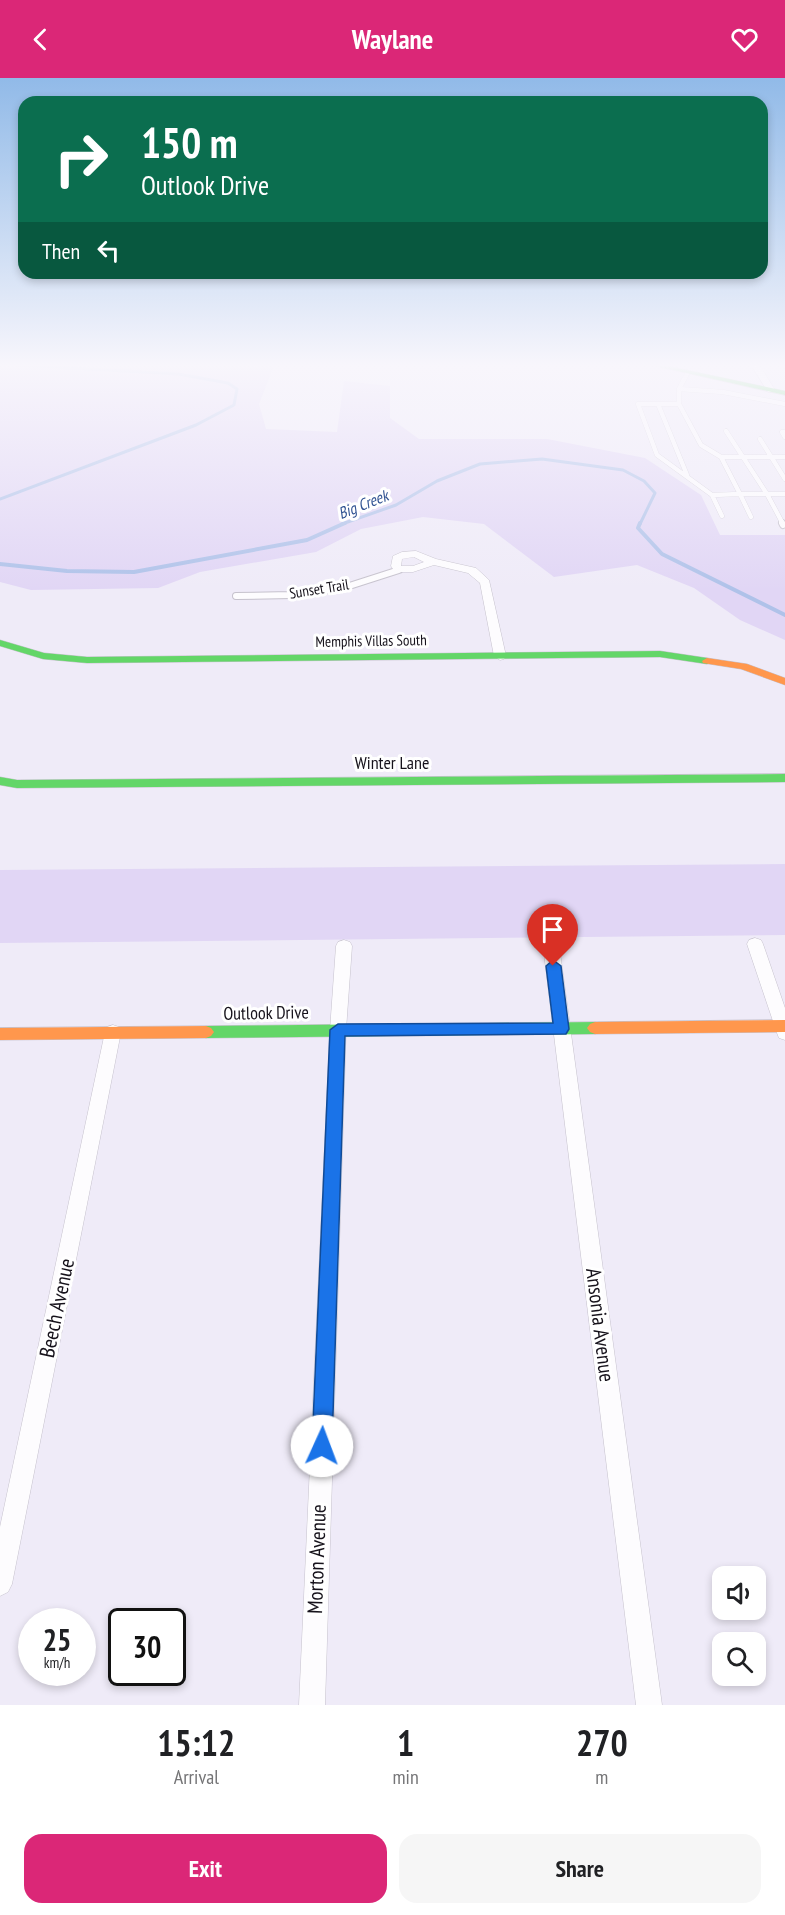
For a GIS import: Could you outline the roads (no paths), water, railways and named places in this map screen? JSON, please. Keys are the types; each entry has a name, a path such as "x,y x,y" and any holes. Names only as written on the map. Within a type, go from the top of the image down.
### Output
{"street":[{"path":"433,562 419,569 399,570 396,562 402,555 416,554 433,562 472,570 485,582 500,656"},
{"name":"Memphis Villas South","path":"0,644 43,656 87,660 660,654 743,666 785,682"},
{"name":"Winter Lane","path":"0,781 17,784 785,778"},
{"path":"755,944 784,1029"},
{"name":"Ansonia Avenue","path":"551,945 649,1705"},
{"name":"Morton Avenue","path":"312,1705 338,1030 344,946"},
{"name":"Outlook Drive","path":"0,1034 338,1030 784,1029"},
{"name":"Beech Avenue","path":"0,1584 113,1032"}],"lane":[{"path":"651,439 657,455 712,495 722,516"},
{"path":"672,439 687,475"},
{"path":"698,439 701,445 721,457 785,457"},
{"path":"731,439 767,494 783,525"},
{"path":"760,439 785,480"},
{"path":"721,457 751,517"},
{"path":"712,495 785,494"},
{"name":"Sunset Trail","path":"236,596 291,595 342,588 399,570"}],"waterway":[{"name":"Big Creek","path":"0,499 159,439"},
{"name":"Big Creek","path":"342,524 396,505 437,481 480,464 542,459 623,470 644,481 655,493 640,524"},
{"name":"Big Creek","path":"0,564 67,571 134,572 307,540 345,523"},
{"name":"Big Creek","path":"640,523 638,528 662,554 785,615"}]}
